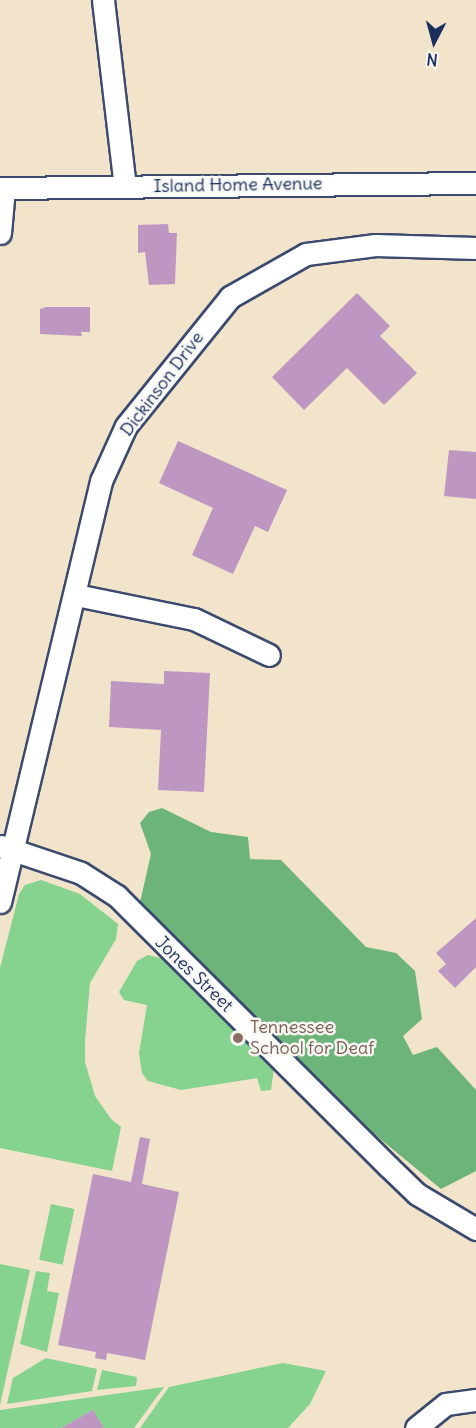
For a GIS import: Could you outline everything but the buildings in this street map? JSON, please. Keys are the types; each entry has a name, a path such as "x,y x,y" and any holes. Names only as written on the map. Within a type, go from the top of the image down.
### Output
{"street":[{"path":"103,0 125,186"},
{"name":"Island Home Avenue","path":"2,188 476,183"},
{"path":"0,233 2,188"},
{"name":"Dickinson Drive","path":"0,902 6,848 76,595 101,481 126,426 230,297 306,254 375,245 476,248"},
{"path":"76,595 194,619 269,655"},
{"name":"Jones Street","path":"6,848 81,873 117,896 417,1194 476,1229"},
{"path":"416,1428 446,1404 476,1400"}],"green space":[{"path":"162,808 211,832 248,837 250,859 281,860 366,947 396,953 415,971 422,1019 403,1036 413,1055 437,1047 476,1090 476,1171 441,1189 345,1110 140,902 151,854 140,823 149,812"},
{"path":"41,880 80,894 118,924 116,939 90,983 85,1041 85,1062 95,1096 111,1119 121,1127 112,1171 0,1148 0,968 19,894 25,885"},
{"path":"148,955 164,959 274,1068 271,1090 261,1091 257,1078 181,1090 148,1081 142,1073 139,1053 147,1005 124,1000 119,992 137,961"},
{"path":"51,1204 74,1209 63,1265 39,1260"},
{"path":"0,1264 30,1270 0,1405"},
{"path":"36,1271 50,1273 47,1291 59,1293 47,1352 20,1344"},
{"path":"46,1358 97,1369 92,1391 7,1404 13,1378"},
{"path":"283,1363 326,1371 310,1404 288,1428 140,1428 169,1387"},
{"path":"102,1370 137,1377 136,1386 97,1390"},
{"path":"164,1387 134,1428 104,1428 93,1410 61,1428 0,1428 0,1410"}],"place":[{"name":"Tennessee School for Deaf","path":"238,1038"}]}
